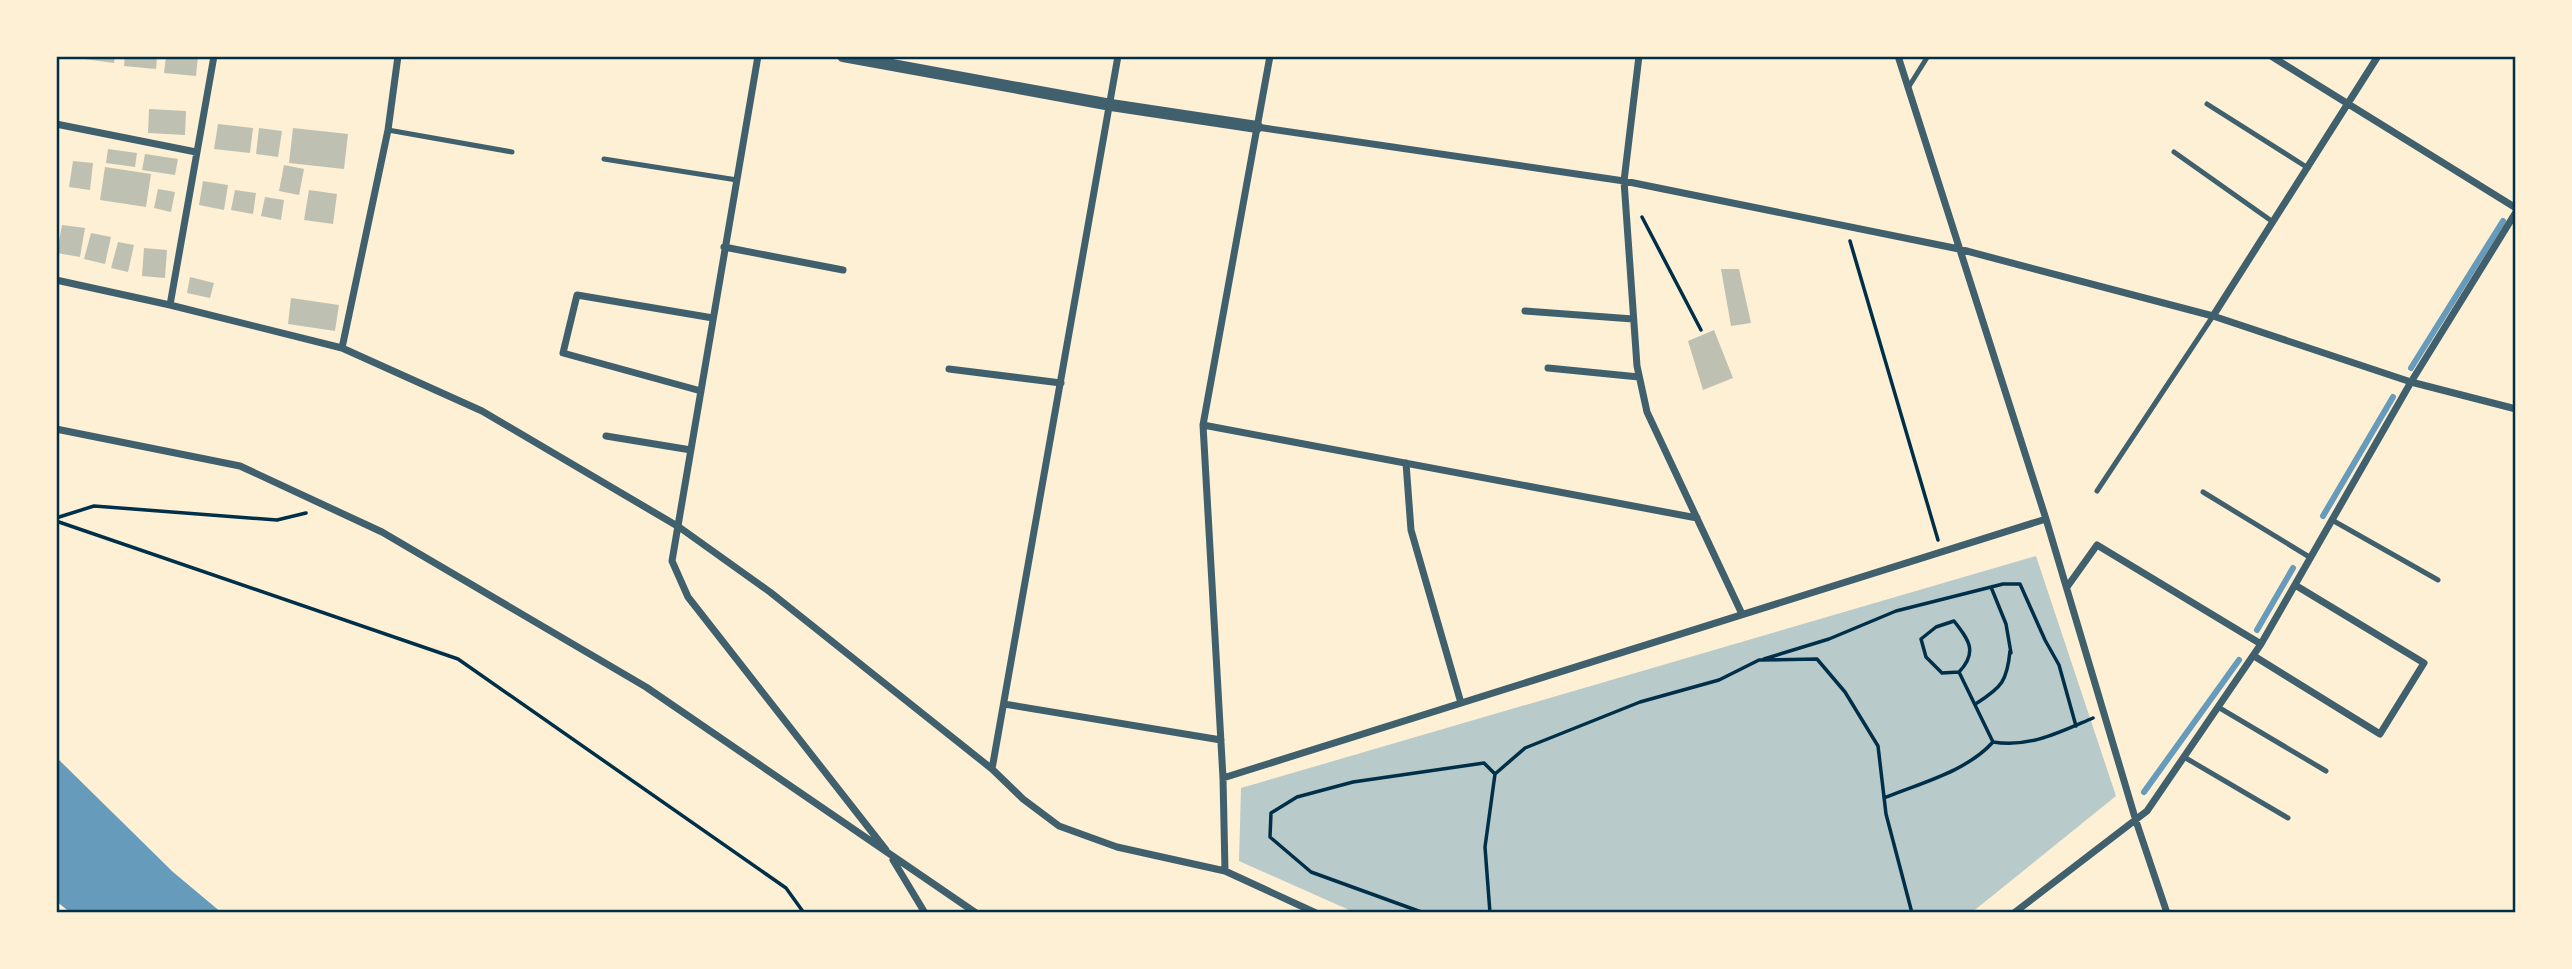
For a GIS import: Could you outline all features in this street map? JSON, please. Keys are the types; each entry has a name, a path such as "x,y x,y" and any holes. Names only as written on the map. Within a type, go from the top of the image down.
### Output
{"street":[{"path":"170,305 214,56"},
{"path":"342,348 388,130 398,56"},
{"path":"758,56 672,561 688,597 891,856 925,913"},
{"path":"843,56 1111,105 1624,181 1959,249 2213,316 2411,382 2516,409"},
{"path":"992,769 1118,56"},
{"path":"1225,871 1223,778 1203,425 1270,56"},
{"path":"1639,56 1624,181 1639,377 1647,412 1742,614"},
{"path":"1898,56 2046,519 2136,821 2167,913"},
{"path":"2014,913 2147,811 2254,656 2411,382 2516,210 2350,103 2271,56"},
{"path":"2213,316 2378,56"},
{"path":"56,124 195,152"},
{"path":"724,247 843,270"},
{"path":"56,280 342,348 482,411 679,527 770,592 992,769 1023,799 1059,826 1117,847 1225,871 1316,913"},
{"path":"701,391 563,353 577,295 713,317"},
{"path":"1525,311 1633,319"},
{"path":"1548,368 1639,377"},
{"path":"948,369 1061,383"},
{"path":"1203,425 1697,518"},
{"path":"56,429 240,466 382,532 646,687 976,913"},
{"path":"606,436 691,450"},
{"path":"1406,463 1411,530 1461,703"},
{"path":"1223,778 2046,519"},
{"path":"2067,587 2097,545 2261,644"},
{"path":"2254,656 2380,734 2424,663 2295,585"},
{"path":"1004,704 1221,740"}],"lane":[{"path":"1908,88 1928,56"},
{"path":"2207,104 2308,168"},
{"path":"388,130 512,152"},
{"path":"2174,152 2273,222"},
{"path":"604,159 737,180"},
{"path":"2097,491 2213,316"},
{"path":"2203,492 2311,558"},
{"path":"2332,520 2438,580"},
{"path":"2218,708 2326,771"},
{"path":"2184,757 2288,818"}],"path":[{"path":"1624,181 1701,330"},
{"path":"1846,226 1941,552"},
{"path":"56,519 94,506 277,520 329,507"},
{"path":"56,519 458,659 786,888 804,913"},
{"path":"1490,913 1485,847 1495,774 1525,748 1640,702 1719,680 1759,660 1829,639 1896,611 2003,584 2020,584 2059,665 2076,726"},
{"path":"1977,703 1997,690 2008,670 2010,651 2011,653 2006,624 1991,587"},
{"path":"1954,621 1966,636 1970,651 1969,662 1959,672 1942,673 1926,657 1921,639 1936,627 1954,621"},
{"path":"1759,660 1817,659 1844,692 1878,746 1886,814 1912,913"},
{"path":"1959,672 1993,742"},
{"path":"1993,742 2010,745 2043,740 2105,713"},
{"path":"1884,798 1967,763 1984,752 1993,742"},
{"path":"1424,913 1311,872 1270,836 1271,813 1297,797 1353,782 1484,763 1495,774"}],"shaded area":[{"path":"2036,556 2116,796 1971,913 1356,913 1239,861 1241,788"}],"water":[{"path":"56,757 173,872 222,913 71,913 56,901"}],"building":[{"path":"84,56 115,56 114,63 84,59"},
{"path":"125,56 157,56 156,69 124,66"},
{"path":"166,56 198,56 196,76 164,73"},
{"path":"149,109 186,111 185,135 148,133"},
{"path":"218,124 253,128 250,153 214,149"},
{"path":"259,128 282,131 278,157 256,154"},
{"path":"293,128 348,134 344,169 289,163"},
{"path":"108,149 137,153 135,167 106,163"},
{"path":"145,154 178,159 175,175 142,170"},
{"path":"73,161 93,163 90,190 69,187"},
{"path":"284,165 304,169 299,195 279,191"},
{"path":"105,167 151,174 146,207 100,200"},
{"path":"203,181 228,185 224,210 199,205"},
{"path":"158,189 175,192 171,212 154,208"},
{"path":"235,190 256,193 253,214 231,210"},
{"path":"309,190 337,194 333,224 304,220"},
{"path":"265,197 284,200 281,220 261,216"},
{"path":"62,225 85,228 80,257 57,253"},
{"path":"91,233 111,237 105,264 84,259"},
{"path":"118,242 134,245 128,272 111,268"},
{"path":"144,248 167,250 165,278 142,276"},
{"path":"1721,269 1739,269 1751,323 1731,326"},
{"path":"190,277 214,283 210,298 187,293"},
{"path":"291,298 339,305 335,331 288,324"},
{"path":"1714,330 1733,378 1703,390 1688,341"}],"waterway":[{"path":"2411,368 2503,221"},
{"path":"2323,516 2393,397"},
{"path":"2257,630 2293,568"},
{"path":"2144,792 2239,660"}]}
